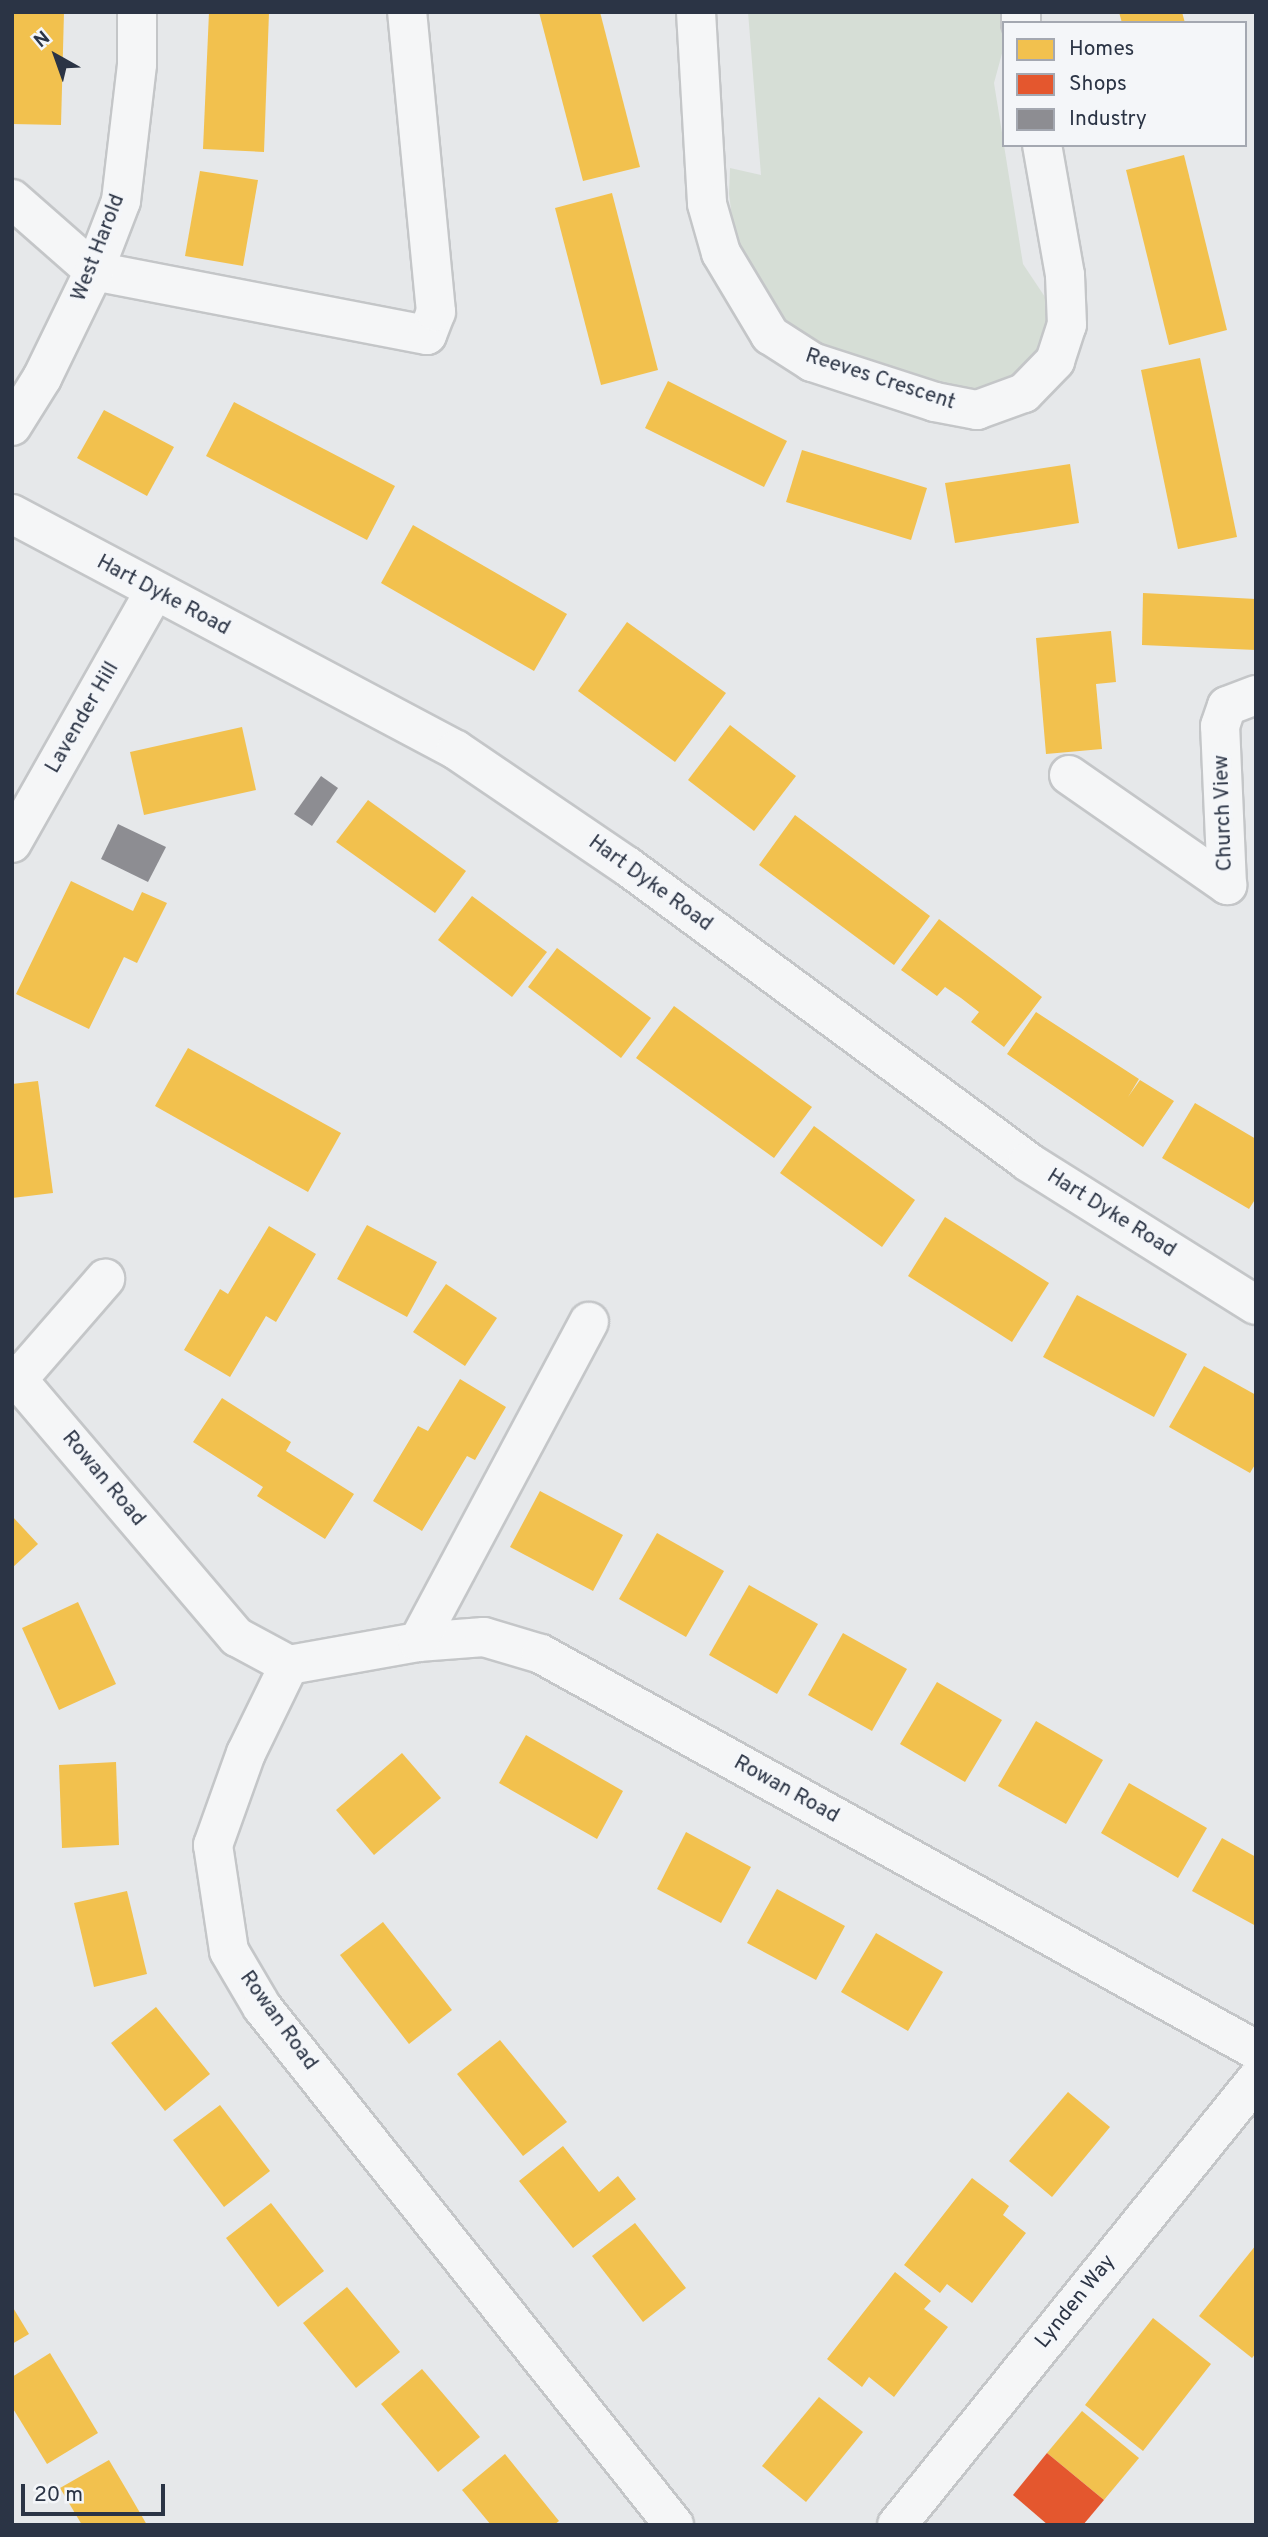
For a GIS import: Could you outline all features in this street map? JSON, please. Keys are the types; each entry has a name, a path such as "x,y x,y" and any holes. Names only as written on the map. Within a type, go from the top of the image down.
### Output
{"street":[{"name":"West Harold","path":"12,426 42,378 94,271 121,201 137,64 137,12"},
{"path":"12,199 94,271 427,335 436,312 407,12"},
{"name":"Reeves Crescent","path":"696,12 707,204 721,253 770,335 812,362 935,402 977,410 1024,393 1055,361 1067,325 1065,275 1042,147"},
{"name":"Hart Dyke Road","path":"12,514 456,750 627,866 1028,1162 1256,1305"},
{"name":"Lavender Hill","path":"12,843 155,592"},
{"name":"Church View","path":"1069,775 1227,885 1220,726 1227,706 1256,695"},
{"path":"15,1376 105,1279"},
{"path":"418,1642 590,1322"},
{"name":"Rowan Road","path":"15,1376 237,1637 289,1665 418,1642 484,1637 541,1654 1256,2050"},
{"name":"Rowan Road","path":"289,1665 246,1753 213,1845 229,1951 262,2007 674,2525"},
{"name":"Lynden Way","path":"897,2525 1256,2080"}],"shaded area":[{"path":"748,12 1002,12 1002,53 994,83 1002,147 1004,147 1023,264 1045,297 1049,315 1036,355 1016,377 980,390 937,383 821,348 785,323 736,248 729,194 730,168 761,175"}],"building: Homes":[{"path":"12,12 64,12 61,125 12,124"},
{"path":"209,12 269,12 264,152 203,149"},
{"path":"539,12 600,12 640,167 583,181"},
{"path":"1119,12 1182,12 1184,21 1121,21"},
{"path":"1184,155 1227,330 1169,345 1126,170"},
{"path":"200,171 258,180 243,266 185,256"},
{"path":"612,193 658,370 601,385 555,208"},
{"path":"1200,358 1237,537 1178,549 1141,370"},
{"path":"668,381 787,441 764,487 645,428"},
{"path":"234,402 395,486 367,540 206,456"},
{"path":"104,410 174,447 147,496 77,458"},
{"path":"802,450 927,488 911,540 786,502"},
{"path":"1070,464 1079,523 955,543 945,483"},
{"path":"413,525 567,614 534,671 381,583"},
{"path":"1143,593 1256,599 1256,650 1142,645"},
{"path":"627,622 726,693 675,762 578,691"},
{"path":"1111,631 1116,682 1096,684 1102,749 1046,754 1036,638"},
{"path":"730,725 796,776 754,831 688,780"},
{"path":"242,727 256,790 144,815 130,752"},
{"path":"368,800 466,871 435,913 336,842"},
{"path":"795,815 930,916 894,965 759,865"},
{"path":"71,881 133,911 142,892 167,903 137,963 124,957 89,1029 16,994"},
{"path":"472,896 547,952 512,997 438,940"},
{"path":"939,919 1042,997 1004,1047 971,1022 979,1012 961,998 945,987 937,996 901,970"},
{"path":"557,948 651,1018 621,1058 528,987"},
{"path":"674,1006 812,1107 774,1158 636,1058"},
{"path":"1036,1012 1139,1079 1128,1097 1140,1080 1174,1101 1143,1147 1007,1054"},
{"path":"188,1048 341,1133 308,1192 155,1106"},
{"path":"38,1081 53,1193 12,1198 12,1084"},
{"path":"1195,1103 1256,1139 1256,1198 1249,1209 1162,1158"},
{"path":"814,1126 915,1200 882,1247 780,1173"},
{"path":"945,1217 1049,1283 1012,1342 908,1276"},
{"path":"367,1225 437,1262 407,1317 337,1279"},
{"path":"269,1226 316,1254 276,1322 266,1316 230,1377 184,1350 220,1289 228,1294"},
{"path":"446,1284 497,1318 465,1366 413,1332"},
{"path":"1077,1295 1187,1354 1154,1417 1043,1357"},
{"path":"1204,1366 1256,1395 1256,1463 1250,1473 1169,1427"},
{"path":"460,1379 506,1407 475,1460 467,1456 422,1531 373,1501 418,1426 428,1431"},
{"path":"222,1398 291,1442 286,1451 354,1494 325,1539 257,1496 263,1487 193,1442"},
{"path":"540,1491 623,1535 593,1591 510,1547"},
{"path":"12,1516 38,1544 12,1568"},
{"path":"657,1533 724,1571 686,1637 619,1599"},
{"path":"749,1585 818,1624 777,1694 709,1655"},
{"path":"78,1602 116,1684 59,1710 22,1628"},
{"path":"843,1633 907,1669 872,1731 808,1695"},
{"path":"937,1682 1002,1720 965,1782 900,1744"},
{"path":"1036,1721 1103,1760 1066,1824 998,1786"},
{"path":"526,1735 623,1791 597,1839 499,1783"},
{"path":"402,1753 441,1798 374,1855 336,1810"},
{"path":"116,1762 119,1845 62,1848 59,1765"},
{"path":"1129,1783 1207,1828 1178,1878 1101,1833"},
{"path":"686,1832 751,1867 721,1923 657,1889"},
{"path":"1222,1838 1256,1857 1256,1926 1192,1891"},
{"path":"777,1889 845,1926 816,1980 747,1943"},
{"path":"127,1891 147,1974 94,1987 74,1903"},
{"path":"383,1922 452,2010 409,2044 340,1955"},
{"path":"876,1933 943,1972 908,2031 841,1992"},
{"path":"156,2007 210,2074 165,2111 111,2043"},
{"path":"500,2040 567,2122 523,2156 457,2074"},
{"path":"1068,2092 1110,2127 1052,2197 1009,2161"},
{"path":"220,2105 270,2171 224,2207 173,2140"},
{"path":"563,2146 599,2192 618,2176 636,2199 573,2248 519,2181"},
{"path":"972,2178 1009,2206 1003,2215 1026,2233 972,2303 947,2284 940,2293 904,2265"},
{"path":"271,2203 324,2271 278,2307 226,2238"},
{"path":"635,2223 686,2288 643,2322 592,2256"},
{"path":"1256,2245 1256,2353 1252,2358 1199,2316"},
{"path":"895,2272 931,2301 924,2309 948,2327 894,2397 869,2377 862,2387 827,2359"},
{"path":"347,2287 400,2352 356,2388 303,2323"},
{"path":"12,2306 29,2334 12,2344"},
{"path":"1153,2318 1211,2364 1143,2451 1085,2405"},
{"path":"50,2353 98,2433 47,2464 12,2407 12,2377"},
{"path":"422,2369 480,2437 438,2472 381,2404"},
{"path":"819,2397 863,2432 806,2502 762,2466"},
{"path":"1082,2411 1139,2458 1104,2500 1047,2453"},
{"path":"505,2454 559,2521 554,2525 491,2525 462,2490"},
{"path":"109,2460 147,2525 82,2525 60,2488"}],"building: Shops":[{"path":"1047,2453 1104,2500 1083,2525 1048,2525 1013,2495"}],"building: Industry":[{"path":"321,776 338,788 312,826 294,814"},
{"path":"118,824 166,847 148,882 101,859"}]}
